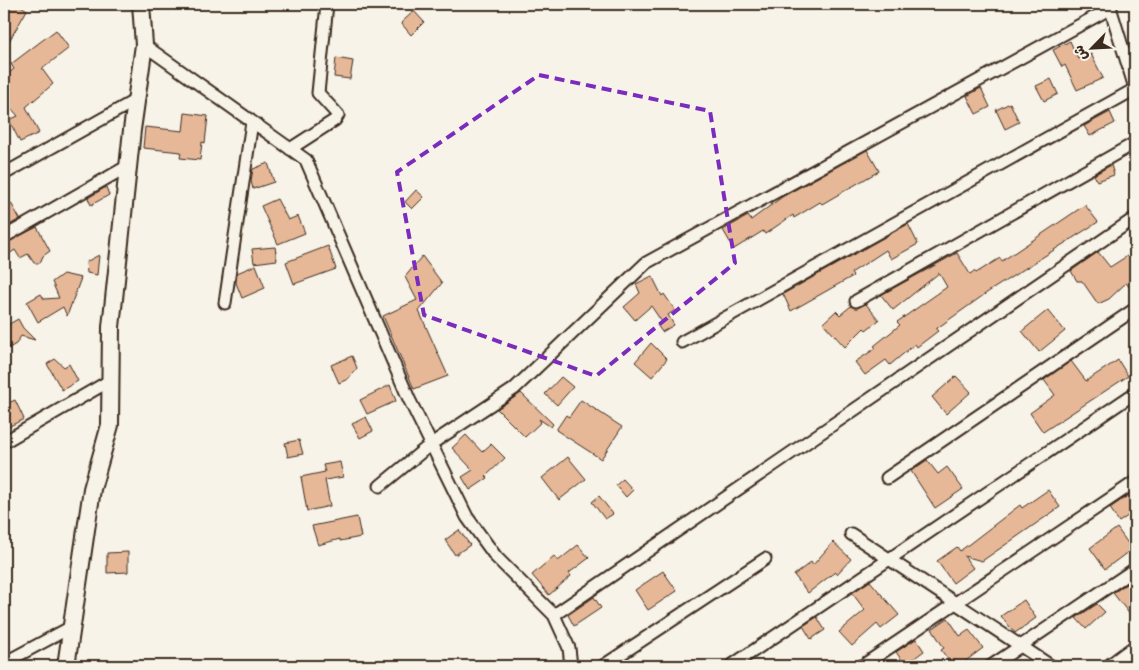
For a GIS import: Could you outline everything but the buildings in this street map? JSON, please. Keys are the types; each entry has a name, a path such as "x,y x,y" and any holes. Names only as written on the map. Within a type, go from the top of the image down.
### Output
{"street":[{"path":"66,666 92,489 110,425 111,327 128,166 144,45 141,4"},
{"path":"290,149 335,120 338,115 318,93 327,4"},
{"path":"380,486 431,444 514,389 646,263 1110,6 1135,88 682,342"},
{"path":"144,45 306,160 409,399 467,517 490,549 554,615 569,648 571,666"},
{"path":"4,174 136,100"},
{"path":"225,303 252,122"},
{"path":"856,301 1135,143"},
{"path":"4,237 128,166"},
{"path":"554,615 1135,218"},
{"path":"887,478 1135,309"},
{"path":"4,442 111,380"},
{"path":"731,666 1135,393"},
{"path":"862,666 1135,482"},
{"path":"850,534 1051,666"},
{"path":"603,666 765,559"},
{"path":"991,666 1135,569"},
{"path":"4,663 72,626"},
{"path":"1108,666 1135,646"}],"highlighted area":[{"path":"539,75 710,111 735,263 596,376 424,315 397,172"}]}
